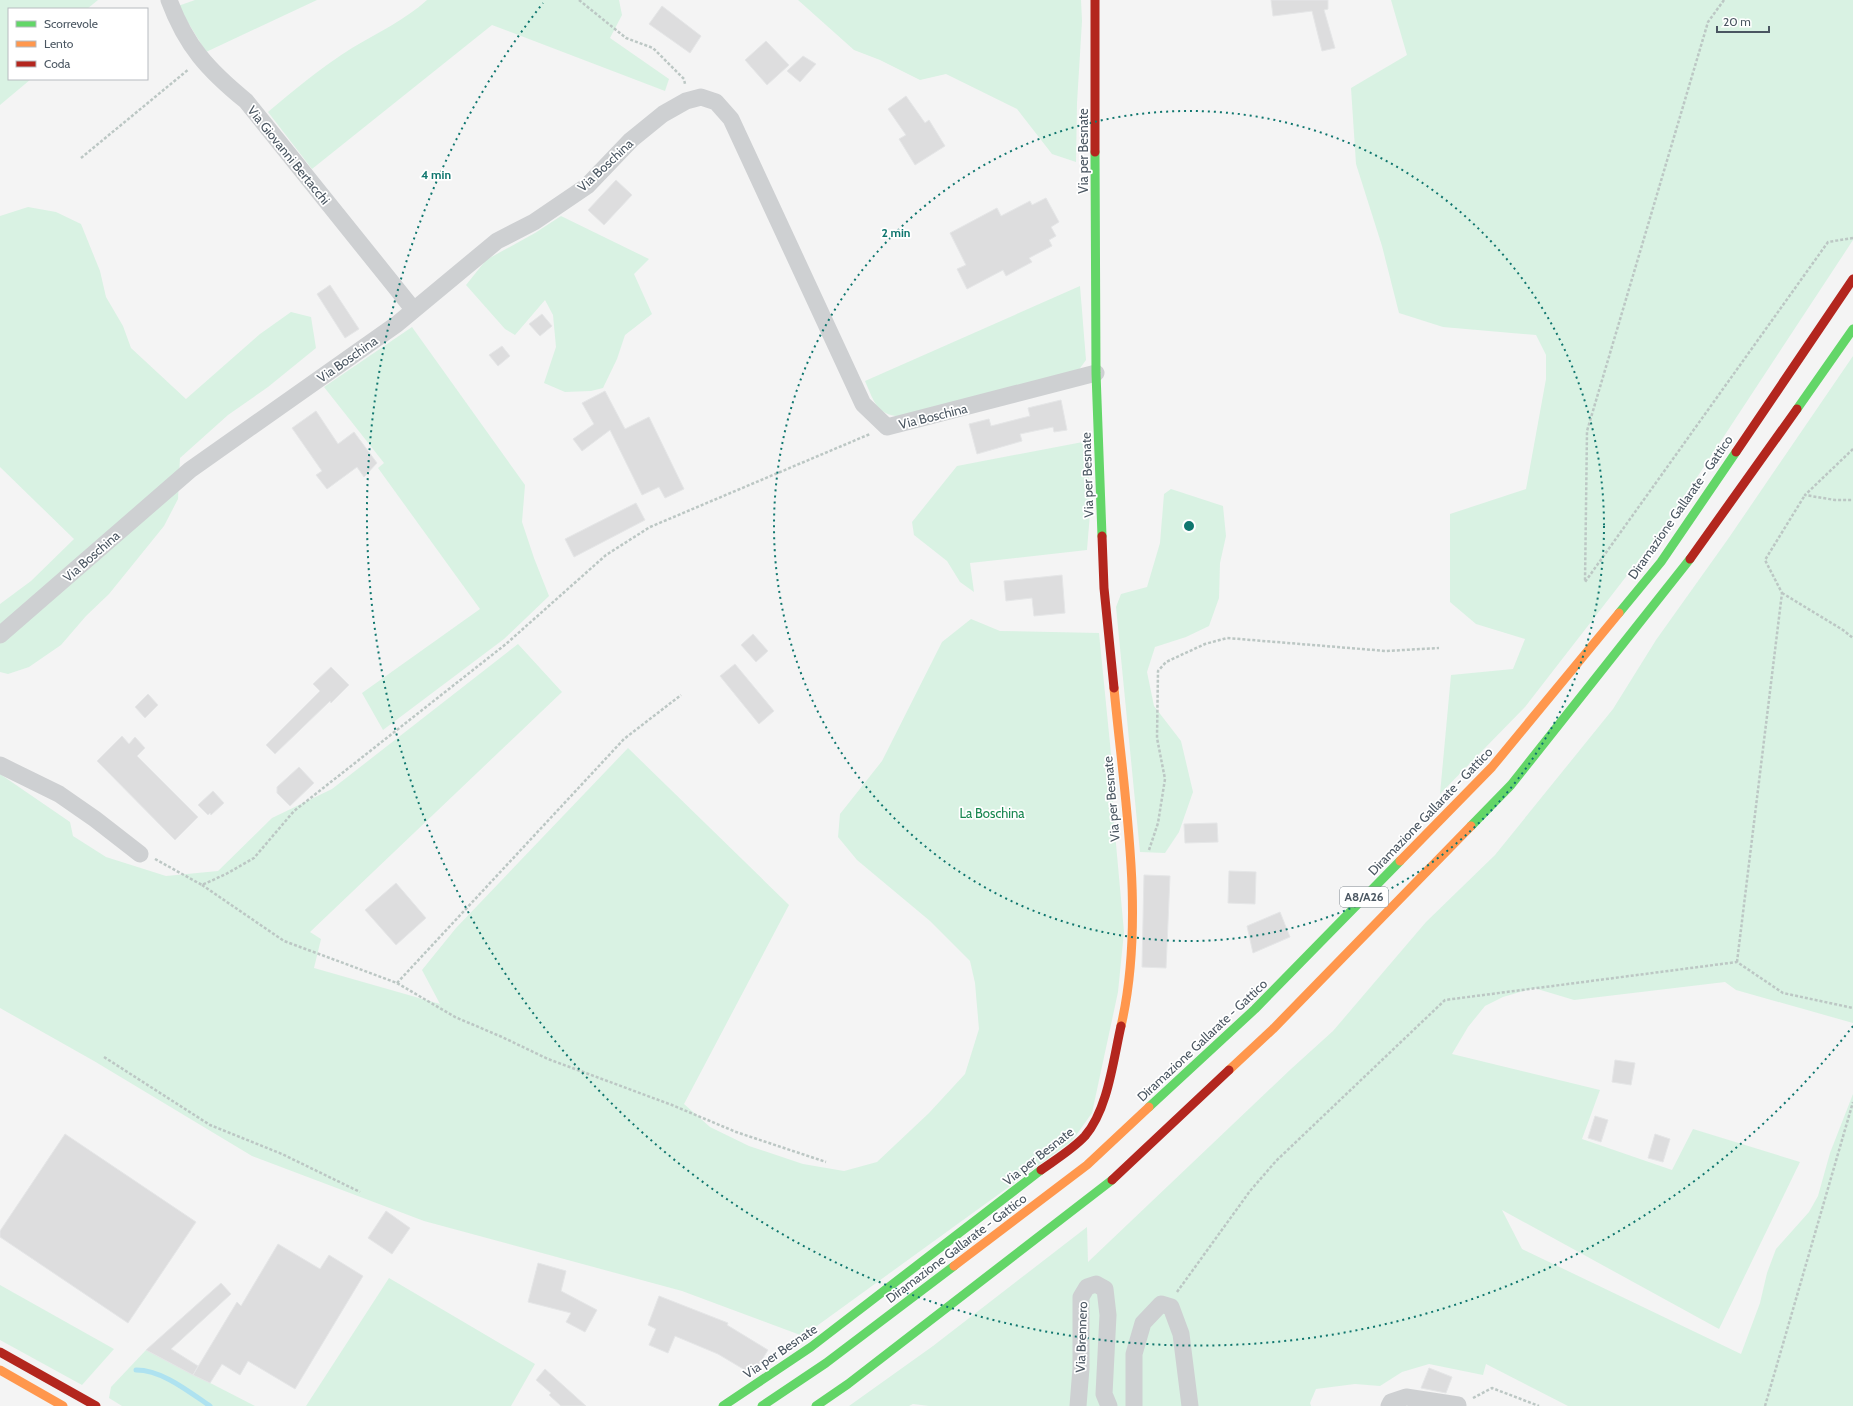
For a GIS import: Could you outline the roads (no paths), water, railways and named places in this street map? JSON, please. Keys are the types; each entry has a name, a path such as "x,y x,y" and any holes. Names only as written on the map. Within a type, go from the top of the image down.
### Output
{"main road":[{"name":"Via per Besnate","path":"723,1406 811,1347 1084,1137 1096,1120 1104,1099 1123,1018 1131,959 1131,869 1104,588 1096,373 1095,0"},
{"name":"Diramazione Gallarate - Gattico","path":"762,1406 826,1363 1087,1165 1255,1009 1486,773 1660,562 1853,279"},
{"name":"A8/A26","path":"816,1406 848,1384 1103,1188 1273,1029 1511,785 1677,578 1853,329"},
{"path":"0,1352 96,1406"},
{"path":"0,1370 63,1406"}],"street":[{"name":"Via Giovanni Bertacchi","path":"169,0 178,25 190,44 216,76 246,101 413,309"},
{"name":"Via Boschina","path":"0,635 190,470 397,324 413,309 497,241 534,222 587,186 631,140 663,114 686,101 701,97 716,102 730,119 863,404 887,427 908,423 1096,373"},
{"path":"0,765 59,794 95,819 140,854"},
{"name":"Via Brennero","path":"1078,1406 1081,1368 1081,1297 1087,1287 1096,1284 1105,1289 1108,1315 1104,1394 1109,1406"},
{"path":"1134,1406 1134,1354 1143,1323 1161,1304 1171,1307 1181,1334 1190,1406"},
{"path":"1389,1406 1391,1402 1406,1397 1458,1405"}],"waterway":[{"path":"136,1370 146,1371 165,1377 210,1406"}],"park label":[{"name":"La Boschina","path":"992,813"}]}
